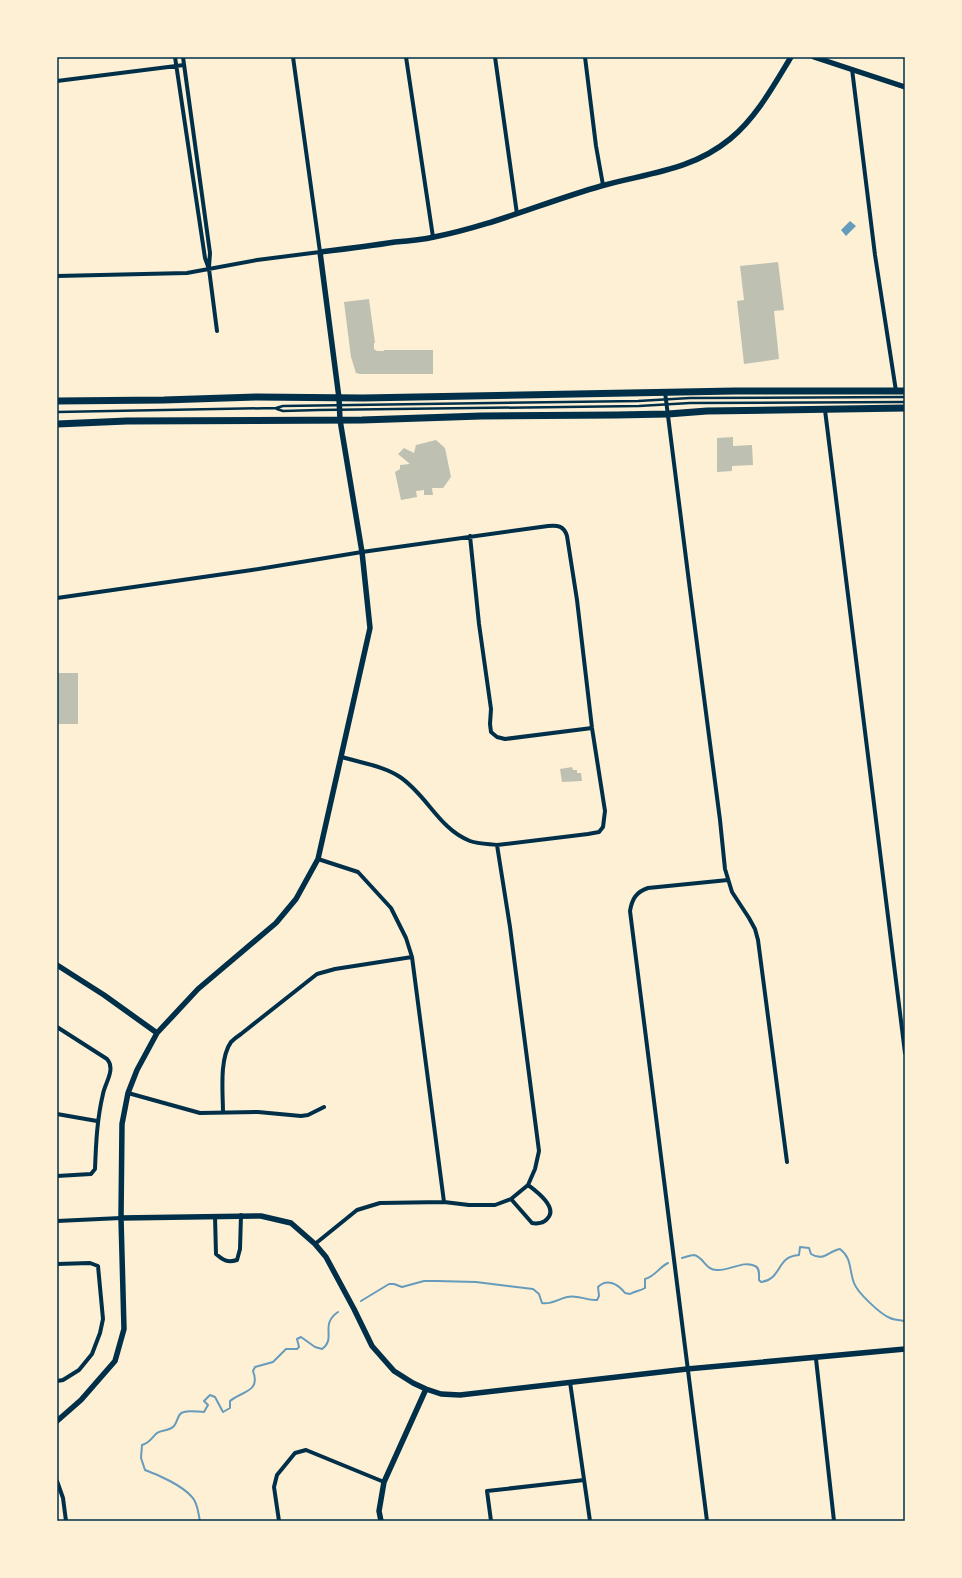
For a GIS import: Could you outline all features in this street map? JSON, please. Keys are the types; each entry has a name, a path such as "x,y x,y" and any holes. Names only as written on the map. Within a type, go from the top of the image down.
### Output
{"main road":[{"path":"57,401 257,397 339,404 905,391"},
{"path":"57,424 127,421 340,420 480,416 668,414 707,411 905,408"}],"street":[{"path":"175,57 217,331"},
{"path":"182,57 210,253 208,269"},
{"path":"57,1421 81,1400 115,1361 124,1329 121,1218 122,1124 128,1093 137,1070 157,1033 198,989 276,924 296,899 318,859 370,628 362,552 340,420 320,252 293,57"},
{"path":"406,57 433,238"},
{"path":"495,57 517,214"},
{"path":"585,57 596,146 603,185"},
{"path":"57,276 187,273 257,260 433,238 517,214 554,200 603,185 686,165 730,139 745,125 791,57"},
{"path":"814,57 905,87"},
{"path":"57,81 184,65"},
{"path":"852,69 874,248 896,391"},
{"path":"666,396 728,880 732,892 755,929 758,940 787,1162"},
{"path":"825,410 905,1054"},
{"path":"57,598 252,570 470,536 558,526 565,531 577,600 592,728 605,811 604,827 601,831 588,834 497,845 471,842 449,829 411,786 400,777 388,770 342,757"},
{"path":"470,536 478,617 491,709 491,732 496,737 505,739 592,728"},
{"path":"315,1244 357,1210 370,1205 380,1203 444,1202 469,1205 495,1205 511,1199 528,1184 536,1163 538,1151 537,1137 510,927 497,845"},
{"path":"318,859 358,872 391,908 406,938 412,957 444,1202"},
{"path":"707,1521 630,911 635,896 641,890 728,880"},
{"path":"223,1113 223,1078 226,1052 231,1042 317,974 335,969 412,957"},
{"path":"57,965 104,995 157,1033"},
{"path":"57,1027 107,1059 110,1063 110,1075 103,1092 97,1121 96,1169 91,1174 57,1176"},
{"path":"128,1093 200,1113 258,1112 301,1116 308,1115 324,1107"},
{"path":"57,1114 97,1121"},
{"path":"511,1199 532,1223 543,1222 547,1219 550,1215 550,1206 528,1184"},
{"path":"215,1216 216,1254 224,1261 230,1262 236,1260 240,1249 241,1215"},
{"path":"57,1221 241,1215 261,1216 291,1223 315,1244 326,1257 372,1346 379,1355 402,1377 426,1389 441,1394 460,1395 688,1370 905,1350"},
{"path":"57,1264 90,1263 98,1266 103,1319 100,1333 92,1354 79,1370 63,1380 57,1381"},
{"path":"816,1359 834,1521"},
{"path":"570,1382 590,1521"},
{"path":"381,1521 379,1511 384,1482 426,1389"},
{"path":"279,1521 274,1487 277,1475 296,1452 306,1450 384,1482"},
{"path":"491,1521 487,1491 584,1480"},
{"path":"57,1481 63,1498 66,1521"}],"lane":[{"path":"666,396 690,398 905,397"},
{"path":"57,412 276,408 283,406 339,404 639,406 697,403 905,402"}],"water":[{"path":"850,221 856,226 846,236 841,230"}],"building":[{"path":"778,262 784,310 774,311 779,359 744,364 737,301 744,300 740,266"},
{"path":"369,299 375,343 374,349 377,351 433,350 433,374 356,373 351,357 344,302"},
{"path":"733,437 733,446 752,445 753,465 732,466 732,471 717,472 717,438"},
{"path":"436,440 445,448 451,477 443,488 432,488 433,495 424,495 424,490 416,491 417,497 401,500 395,472 400,469 400,465 410,464 398,454 404,448 414,453 416,445"},
{"path":"57,673 78,673 78,724 57,724"},
{"path":"572,767 573,770 577,770 577,773 581,773 582,781 562,782 560,769"}],"waterway":[{"path":"682,1258 694,1255 697,1256 707,1266 717,1270 751,1264 758,1268 759,1280 761,1282 773,1277 786,1259 799,1255 800,1247 809,1248 811,1254 819,1257 840,1249 847,1256 854,1283 864,1297 886,1316 905,1321"},
{"path":"361,1301 389,1284 402,1287 424,1281 476,1282 533,1289 539,1294 542,1303 551,1303 571,1296 589,1300 597,1300 599,1296 598,1287 601,1284 612,1283 625,1293 630,1294 645,1288 645,1279 652,1276 668,1263"},
{"path":"200,1521 196,1502 188,1493 170,1481 145,1470 141,1458 142,1445 159,1432 172,1428 180,1414 189,1411 204,1412 208,1405 204,1401 210,1395 215,1397 223,1412 230,1408 230,1401 252,1387 255,1378 253,1371 255,1367 273,1362 286,1349 297,1349 299,1347 297,1339 301,1337 315,1347 322,1349 328,1340 329,1327 332,1317 338,1312"}]}
